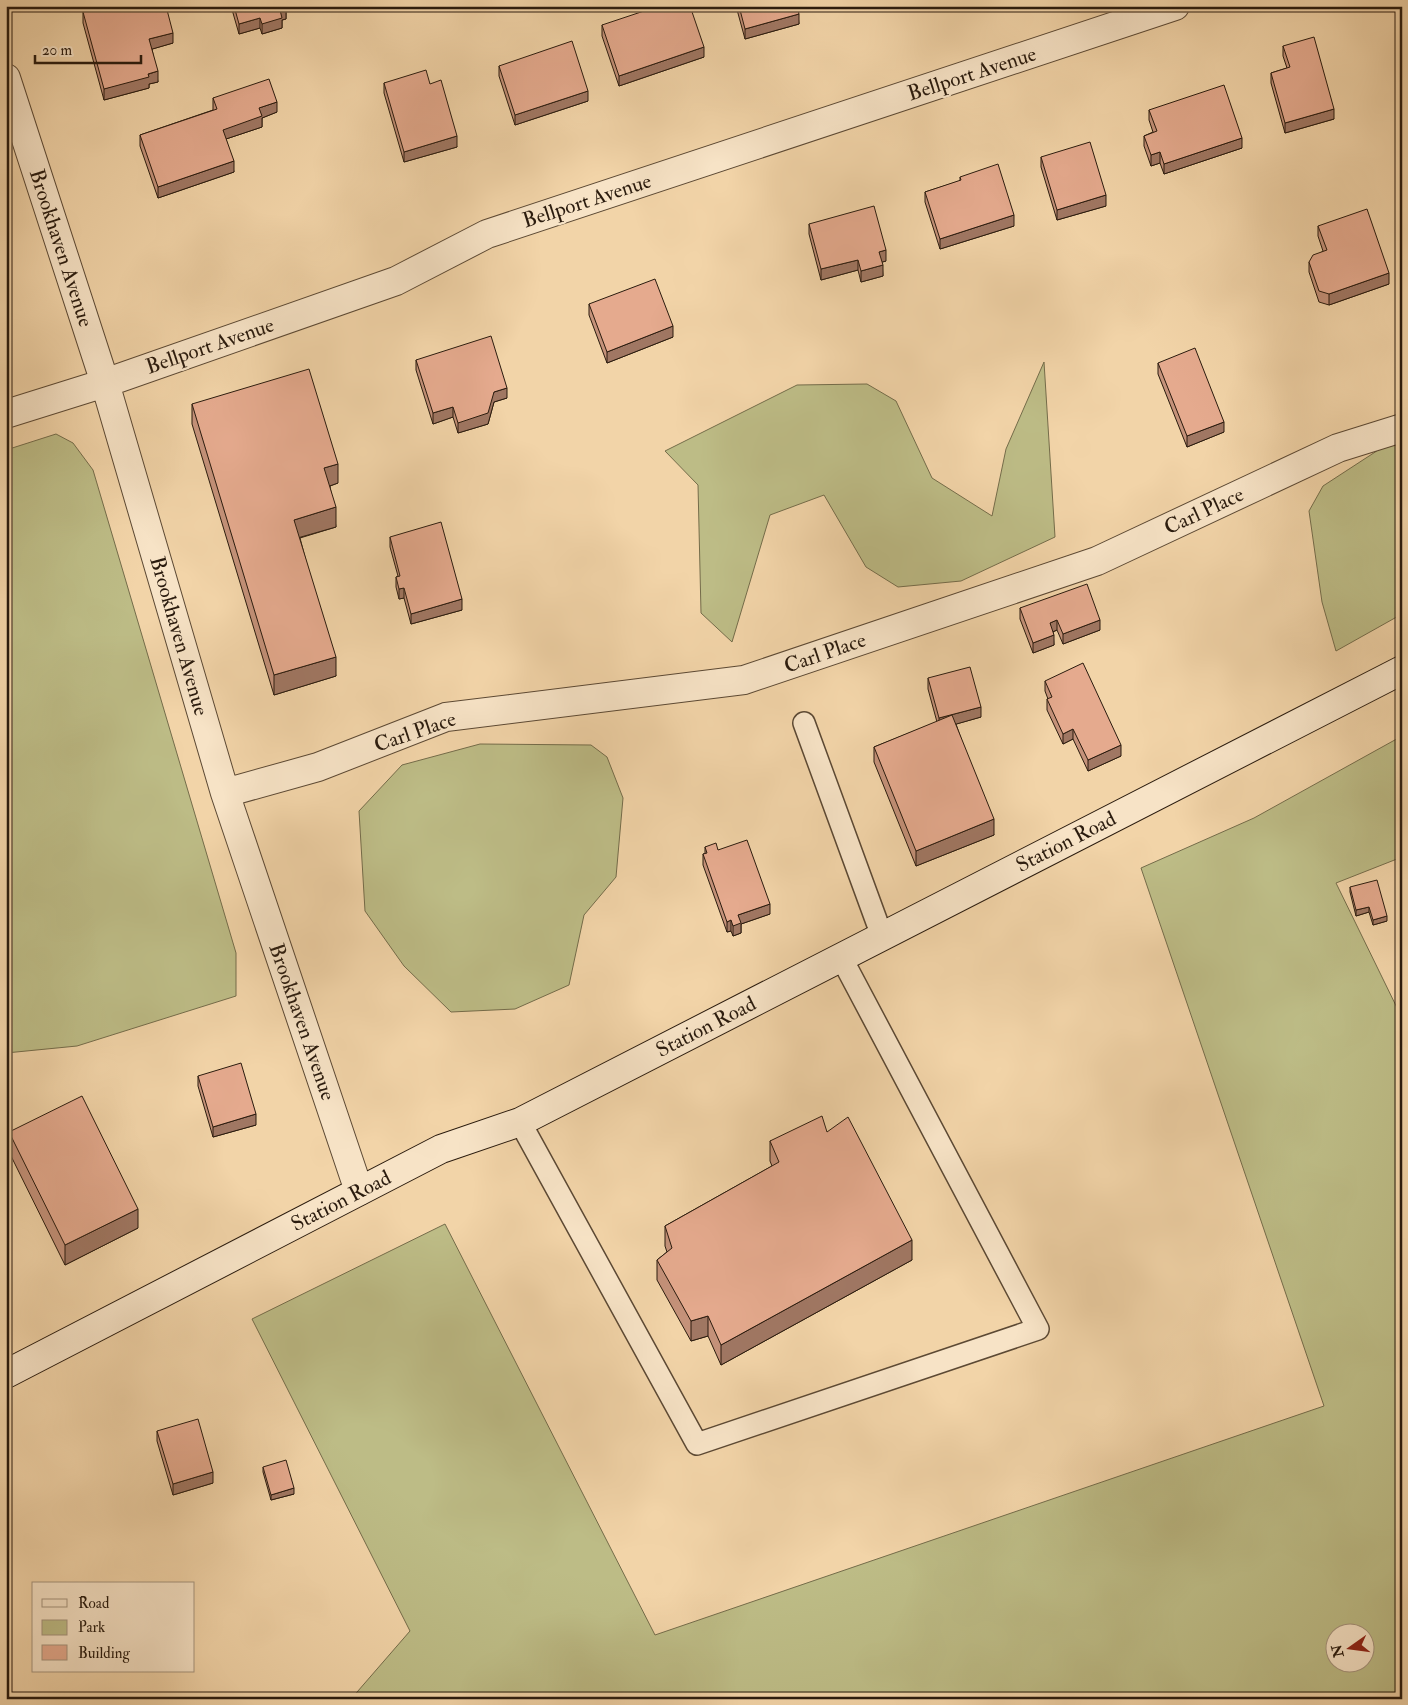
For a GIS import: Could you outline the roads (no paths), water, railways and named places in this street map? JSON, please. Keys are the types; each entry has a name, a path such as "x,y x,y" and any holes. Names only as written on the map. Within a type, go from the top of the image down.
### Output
{"street":[{"name":"Bellport Avenue","path":"6,414 105,382 396,281 486,234 1176,6"},
{"name":"Brookhaven Avenue","path":"6,78 105,382 225,793 359,1191"},
{"name":"Carl Place","path":"225,793 318,767 446,717 744,680 1097,560 1338,448 1402,428"},
{"name":"Station Road","path":"6,1374 441,1149 520,1122 1402,670"}],"lane":[{"path":"804,723 882,936"},
{"path":"520,1122 697,1444 1038,1328 841,957"}]}
